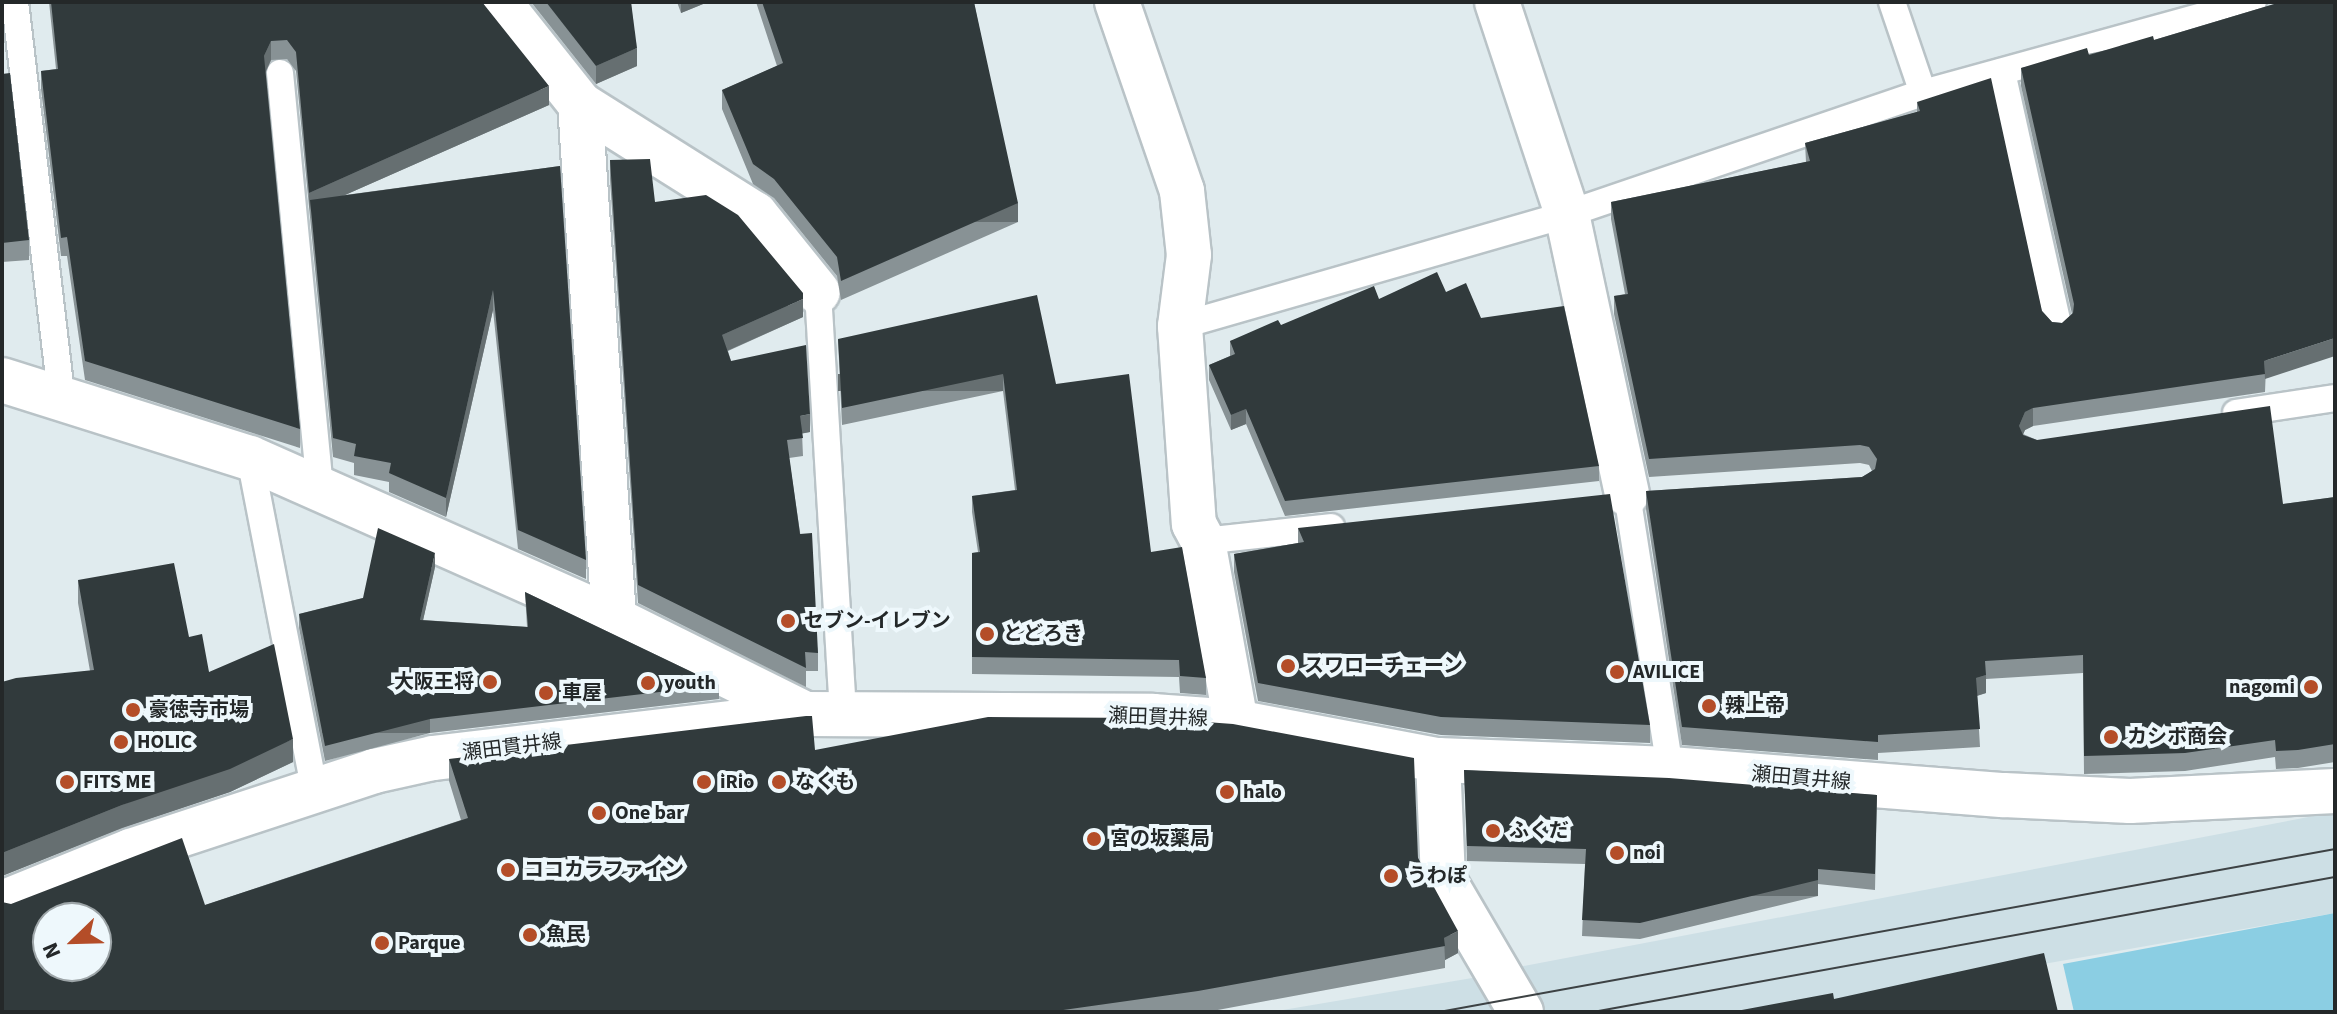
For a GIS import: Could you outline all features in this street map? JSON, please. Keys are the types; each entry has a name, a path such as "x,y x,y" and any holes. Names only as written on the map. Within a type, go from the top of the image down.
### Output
{"street":[{"path":"499,2 580,104 755,214 818,292"},
{"path":"1117,2 1182,191 1189,255 1180,326 1194,524 1203,541 1236,722"},
{"path":"1497,2 1567,214 1627,494"},
{"path":"580,104 614,619"},
{"path":"2,380 61,395 250,458 824,715"},
{"name":"瀬田貫井線","path":"2,903 314,788 433,758 824,715 1153,716 1236,722 1438,760 1670,769 2130,801 2335,791"},
{"path":"1438,760 1443,879 1521,1012"}],"lane":[{"path":"15,2 61,395"},
{"path":"1892,2 1923,93"},
{"path":"1180,326 1567,214 1923,93 2253,2"},
{"path":"2002,72 2058,325"},
{"path":"280,73 320,489"},
{"path":"818,292 824,715"},
{"path":"2209,417 2335,398"},
{"path":"250,458 314,788"},
{"path":"1627,494 1670,769"},
{"path":"1203,541 1360,523"}],"shaded area":[{"path":"2335,812 2335,913 1770,1012 1536,1012 1508,969"},
{"path":"2335,913 2335,1012 2074,1012 2063,964"},
{"path":"1484,976 1507,1012 1271,1012"}],"building":[{"path":"51,2 482,2 549,86 309,193 296,52 287,40 271,41 264,56 300,429 85,361 67,237 61,238 41,71 58,69"},
{"path":"546,2 631,2 637,48 596,66"},
{"path":"762,2 974,2 1018,203 841,281 837,257 774,179 753,164 722,90 783,63"},
{"path":"2281,2 2335,2 2335,338 2264,361 2265,374 2033,408 2025,412 2019,426 2023,435 2037,440 2270,406 2283,504 2335,497 2335,744 2276,751 2275,740 2185,753 2084,756 2083,655 1985,661 1986,675 1976,678 1980,729 1878,735 1878,742 1682,727 1646,491 1862,477 1875,469 1877,459 1869,447 1860,445 1649,459 1614,296 1628,294 1611,202 1810,161 1805,143 1920,111 1917,102 1991,78 2042,311 2052,322 2062,323 2073,313 2074,304 2021,68 2087,48 2089,55 2153,36 2154,40"},
{"path":"10,73 29,240 2,243 2,74"},
{"path":"650,159 655,202 706,195 738,215 803,293 803,299 722,335 731,361 806,345 810,414 800,416 803,438 787,440 800,534 812,533 818,653 805,652 806,668 638,585 610,160"},
{"path":"560,166 586,560 518,530 493,290 446,498 389,473 391,463 354,456 356,444 333,438 310,200"},
{"path":"1437,272 1446,292 1466,283 1481,318 1564,306 1599,466 1285,501 1246,409 1231,415 1209,365 1235,354 1230,341 1278,320 1281,325 1374,286 1379,299"},
{"path":"1037,295 1056,384 1129,374 1151,552 1182,547 1206,678 1180,676 1179,660 972,657 972,553 980,552 972,496 1017,490 1003,374 842,408 838,339"},
{"path":"1610,494 1650,725 1441,717 1258,683 1234,554 1304,542 1298,528"},
{"path":"378,528 435,553 420,620 528,627 525,592 719,685 430,719 325,746 299,614 363,598"},
{"path":"174,563 189,637 202,634 209,672 274,644 293,739 230,769 122,805 2,853 2,682 94,670 78,580"},
{"path":"806,716 812,716 815,750 988,717 1152,718 1233,724 1414,758 1418,858 1458,931 1444,938 1445,946 1198,991 1049,1012 2,1012 2,902 11,904 182,838 205,905 468,818 449,759"},
{"path":"1464,770 1669,778 1877,795 1875,874 1818,869 1818,880 1640,923 1582,920 1586,849 1467,846"},
{"path":"2044,953 2058,1012 1731,1012 1833,993 1834,999"}],"tram line":[{"path":"1439,1012 2335,849"},
{"path":"1593,1012 2335,877"}],"place":[{"name":"セブン-イレブン","path":"788,621"},
{"name":"とどろき","path":"987,634"},
{"name":"スワローチェーン","path":"1288,666"},
{"name":"AVILICE","path":"1617,672"},
{"name":"大阪王将","path":"490,682"},
{"name":"youth","path":"648,683"},
{"name":"nagomi","path":"2311,687"},
{"name":"車屋","path":"546,693"},
{"name":"辣上帝","path":"1709,706"},
{"name":"豪徳寺市場","path":"133,710"},
{"name":"カシボ商会","path":"2111,737"},
{"name":"HOLIC","path":"121,742"},
{"name":"FITS ME","path":"67,782"},
{"name":"iRio","path":"704,782"},
{"name":"なくも","path":"779,782"},
{"name":"halo","path":"1227,792"},
{"name":"One bar","path":"599,813"},
{"name":"ふくだ","path":"1493,831"},
{"name":"宮の坂薬局","path":"1094,839"},
{"name":"noi","path":"1617,853"},
{"name":"ココカラファイン","path":"508,870"},
{"name":"うわぽ","path":"1391,876"},
{"name":"魚民","path":"530,935"},
{"name":"Parque","path":"382,943"}]}
